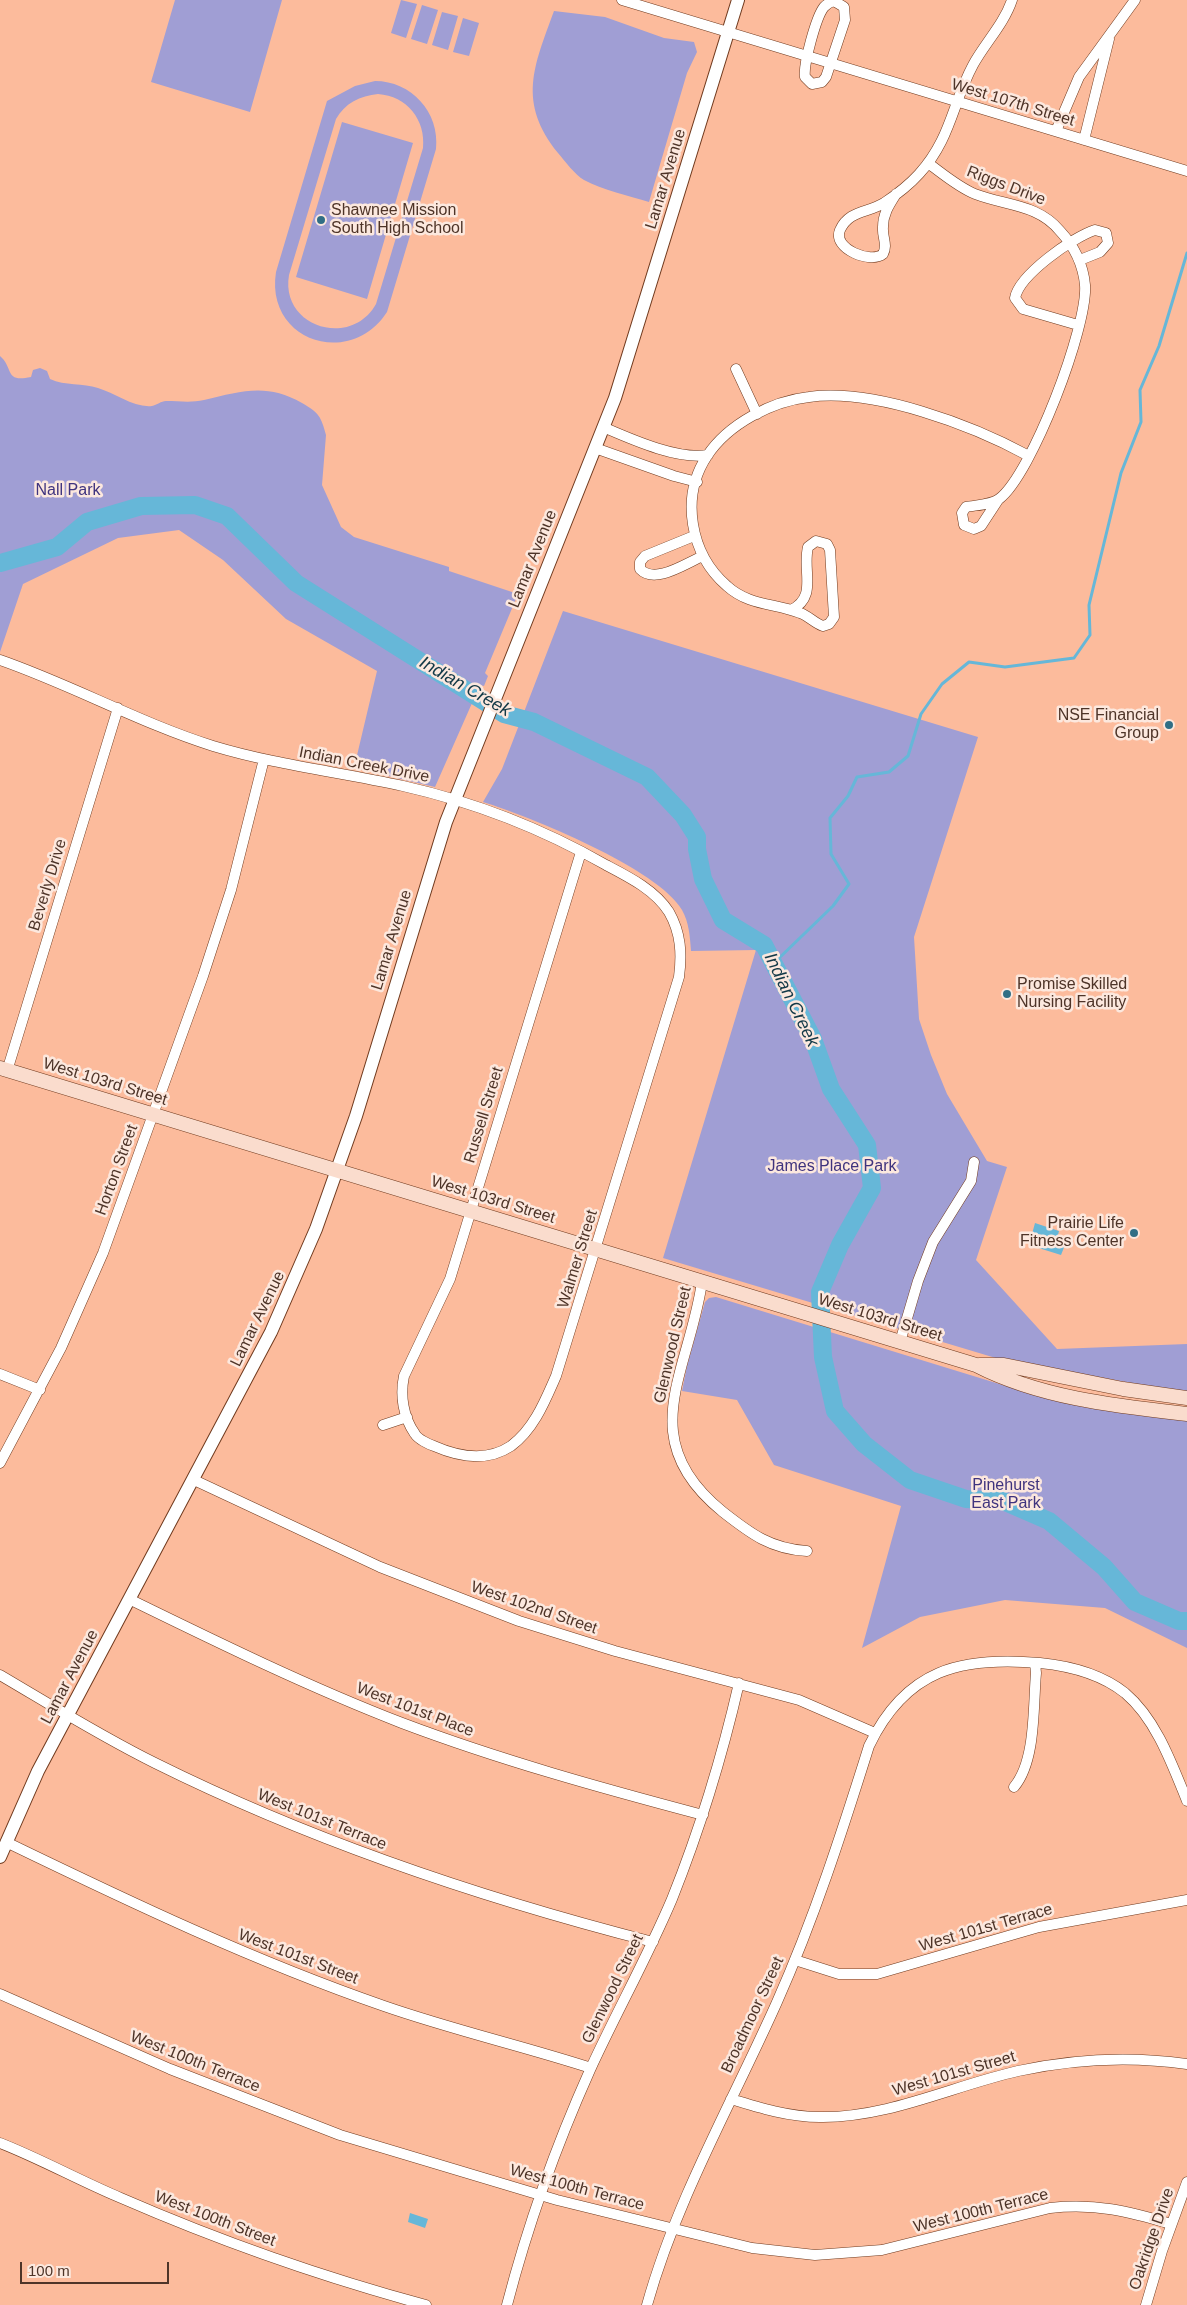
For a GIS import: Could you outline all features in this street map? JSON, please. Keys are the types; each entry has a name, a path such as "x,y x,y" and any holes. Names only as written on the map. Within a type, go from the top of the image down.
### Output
{"main road":[{"name":"West 103rd Street","path":"4,1070 976,1365 1000,1378 1060,1394 1187,1414"},
{"name":"West 103rd Street","path":"976,1365 1004,1365 1123,1389 1187,1398"}],"street":[{"name":"West 107th Street","path":"622,0 1187,172"},
{"name":"Lamar Avenue","path":"0,1857 38,1771 194,1480 271,1332 300,1270 338,1172 439,844 514,649 595,448 640,320 738,0"},
{"path":"896,194 884,217 883,233 886,247 883,254 872,258 843,246 840,241 840,232 852,215 875,208 896,194 928,163 946,134 972,68 1002,21 1012,0"},
{"path":"1056,131 1080,76 1094,53 1109,39 1135,0"},
{"path":"834,1 842,4 846,12 830,63 822,82 812,84 804,77 807,56 821,12 825,5 834,1"},
{"path":"1084,140 1109,39"},
{"name":"Riggs Drive","path":"928,163 975,194 1033,210 1047,218 1060,231 1080,260 1085,293 1057,398 1017,477 998,500"},
{"path":"1078,325 1023,309 1014,298 1021,283 1069,243 1095,230 1106,233 1108,243 1104,249 1080,260"},
{"path":"736,368 758,414"},
{"path":"790,610 803,600 808,589 808,547 816,541 824,542 830,550 832,620 823,626 809,617 790,610 761,604 737,594 720,579 703,556 694,536 692,516 696,482 708,455 730,432 758,414 810,396 847,396 872,399 925,414 961,426 1029,456"},
{"path":"603,427 632,439 675,452 698,457 708,455"},
{"path":"595,448 696,482"},
{"path":"694,536 644,556 640,562 640,568 645,574 657,575 703,556"},
{"name":"Indian Creek Drive","path":"0,660 213,746 264,760 397,785 455,800 522,824 581,852 649,890 662,903 673,920 681,952"},
{"name":"Beverly Drive","path":"4,1070 118,708"},
{"name":"Horton Street","path":"0,1463 61,1348 103,1253 203,976 231,890 264,760"},
{"name":"Russell Street","path":"406,1417 401,1392 406,1367 436,1312 450,1279 581,852"},
{"name":"Walmer Street","path":"406,1417 415,1436 456,1454 472,1457 489,1455 511,1445 527,1431 556,1376 679,977 681,952"},
{"path":"900,1342 918,1281 933,1242 971,1181 974,1162"},
{"name":"Glenwood Street","path":"702,1282 699,1304 683,1359 675,1398 672,1424 677,1455 689,1479 714,1505 734,1521 770,1544 808,1551"},
{"path":"0,1374 40,1390"},
{"path":"384,1426 406,1417"},
{"name":"West 102nd Street","path":"194,1480 371,1563 467,1602 519,1621 615,1651 799,1700 876,1733"},
{"name":"West 101st Place","path":"129,1599 287,1675 410,1726 516,1763 703,1815"},
{"name":"Broadmoor Street","path":"647,2305 672,2228 688,2188 795,1960 831,1866 876,1733 884,1719 909,1692 939,1672 985,1661 1035,1663"},
{"path":"1014,1787 1021,1778 1028,1757 1036,1673 1035,1663 1074,1668 1096,1675 1131,1698 1150,1722 1187,1800"},
{"name":"West 101st Terrace","path":"0,1675 68,1715 188,1779 328,1840 429,1877 502,1901 653,1942"},
{"name":"Glenwood Street","path":"507,2305 540,2195 591,2068 653,1942 703,1815 739,1683"},
{"name":"West 101st Street","path":"6,1842 202,1936 294,1973 430,2021 591,2068"},
{"name":"West 101st Terrace","path":"795,1960 839,1974 877,1974 1040,1927 1187,1900"},
{"name":"West 100th Terrace","path":"0,1994 170,2070 264,2107 392,2152 540,2195 752,2248 815,2255 882,2250 1050,2208 1071,2206 1116,2208 1171,2224"},
{"name":"West 101st Street","path":"731,2099 791,2115 847,2116 876,2111 1049,2065 1091,2060 1132,2060 1187,2064"},
{"name":"West 100th Street","path":"0,2143 122,2199 216,2237 323,2275 426,2305"},
{"name":"Oakridge Drive","path":"1146,2305 1171,2224 1187,2182"}],"green space":[{"path":"175,0 282,0 250,112 151,82"},
{"path":"401,0 417,4 406,38 391,33"},
{"path":"422,5 438,10 427,44 411,39"},
{"path":"554,11 605,17 664,38 694,42 697,52 687,73 649,202 607,190 584,180 567,164 545,135 537,117 533,100 533,83 540,49"},
{"path":"442,12 458,16 448,50 432,45"},
{"path":"463,18 479,23 469,56 453,52"},
{"path":"375,81 388,82 400,86 411,93 421,101 428,111 436,135 436,149 387,312 371,329 352,339 333,343 314,339 297,330 284,315 276,296 276,272 327,101 355,86","holes":["378,94 398,99 413,111 421,128 423,148 376,304 365,318 351,326 335,328 320,326 306,319 295,308 289,293 289,275 336,119 348,105 365,96"]},
{"path":"342,122 413,143 367,299 296,277"},
{"name":"Nall Park","path":"0,356 13,376 17,378 31,377 33,370 40,368 47,371 50,379 68,384 98,388 131,403 145,406 152,406 166,401 199,401 254,391 266,391 289,397 312,410 323,423 326,435 322,485 341,527 354,537 449,567 449,571 518,594 485,673 488,676 484,686 480,685 435,787 354,768 377,671 286,619 223,560 179,530 118,538 23,584 0,652"},
{"name":"James Place Park","path":"563,611 978,737 914,937 919,1019 931,1055 947,1094 987,1161 1007,1167 976,1260 1057,1349 1187,1344 1187,1393 999,1359 663,1258 756,950 691,951 688,925 682,910 669,894 648,878 591,846 530,819 483,802 502,769"},
{"name":"Pinehurst East Park","path":"716,1297 1019,1390 1065,1402 1187,1421 1187,1648 1105,1608 1005,1600 920,1617 862,1648 901,1506 774,1465 737,1400 682,1391 705,1302 709,1298"}],"shaded area":[{"path":"1035,1223 1059,1231 1057,1239 1038,1234 1037,1236 1065,1245 1061,1255 1029,1245"},
{"path":"410,2213 428,2219 425,2228 408,2222"}],"waterway":[{"path":"774,963 833,906 849,884 831,854 830,818 848,796 857,777 889,772 908,756 921,714 942,684 969,662 1005,667 1074,658 1090,635 1089,605 1121,473 1141,422 1140,390 1159,346 1187,253"},
{"name":"Indian Creek","path":"0,563 57,547 87,522 141,506 195,505 227,516 296,583 504,714 534,722 647,777 683,815 697,837 697,849 703,879 723,920 764,945 813,1039 831,1089 867,1145 872,1188 840,1245 820,1292 823,1357 835,1411 864,1444 910,1480 966,1499 1003,1501 1049,1521 1104,1567 1135,1602 1179,1621 1187,1621"}],"place":[{"name":"Shawnee Mission South High School","path":"321,220"},
{"name":"NSE Financial Group","path":"1169,725"},
{"name":"Promise Skilled Nursing Facility","path":"1007,994"},
{"name":"Prairie Life Fitness Center","path":"1134,1233"}]}
